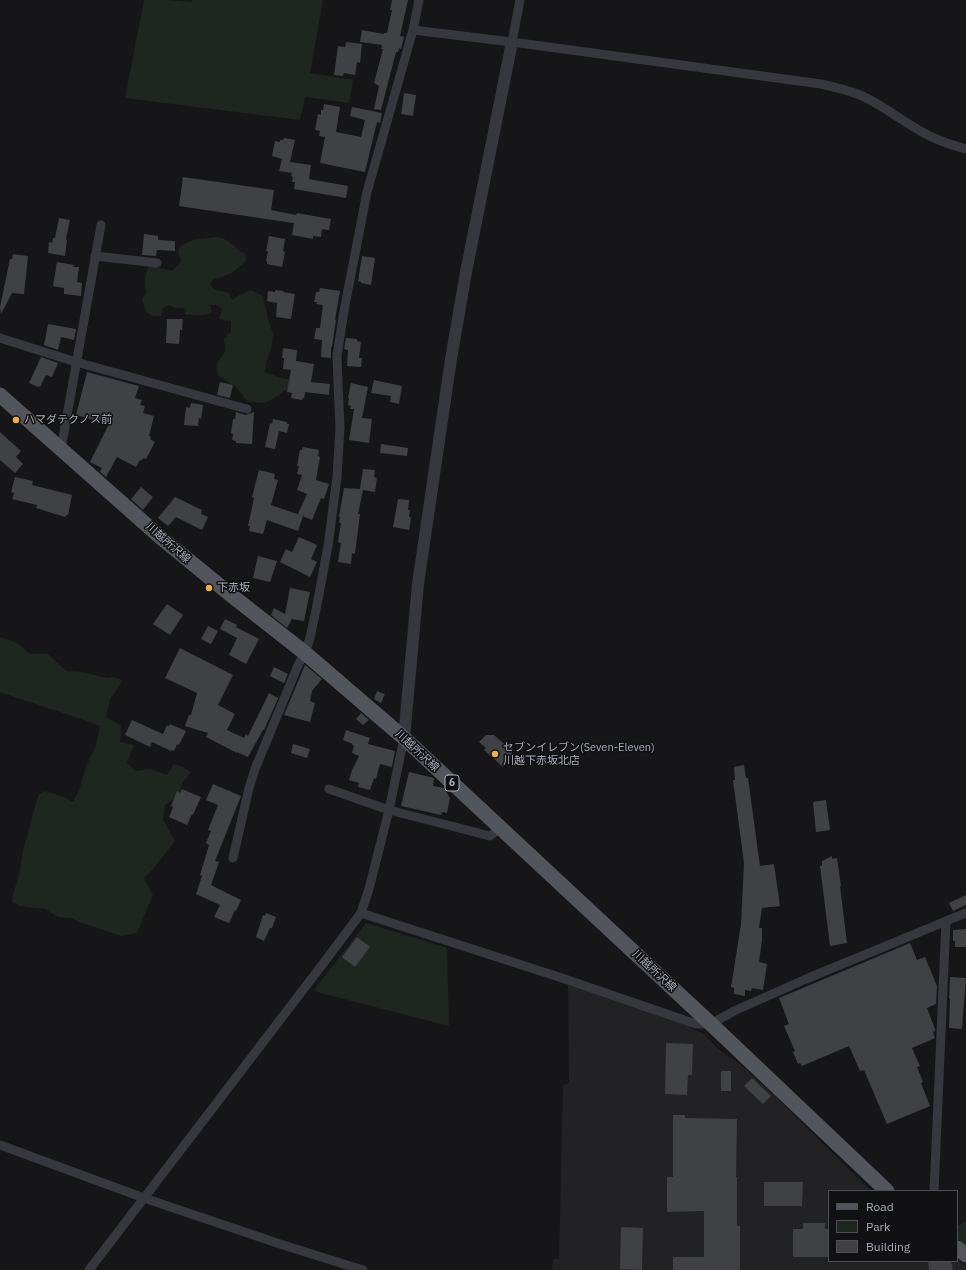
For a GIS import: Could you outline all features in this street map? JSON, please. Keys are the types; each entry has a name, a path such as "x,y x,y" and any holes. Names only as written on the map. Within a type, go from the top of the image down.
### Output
{"main road":[{"name":"川越所沢線","path":"0,395 196,567 305,653 404,738 711,1024 886,1190"},
{"path":"958,1249 966,1255"}],"street":[{"path":"232,858 255,769 310,638 328,546 337,477 340,428 338,356 344,311 367,192 413,30 419,0"},
{"path":"89,1270 322,966 360,914 369,889 389,810 404,738 418,584 451,359 466,272 520,0"},
{"path":"413,30 822,84 844,89 860,95 927,135 951,145 966,149"},
{"path":"61,449 101,225"},
{"path":"95,256 157,263"},
{"path":"0,338 76,362 247,409"},
{"path":"330,789 389,810 490,836 500,828"},
{"path":"360,914 562,978 696,1024 711,1024 734,1011 806,979 966,913"},
{"path":"934,1190 946,921"},
{"path":"0,1145 144,1198 283,1245 363,1270"}],"shaded area":[{"path":"568,985 686,1025 705,1035 717,1048 742,1066 773,1094 870,1190 828,1190 828,1262 958,1262 958,1260 966,1266 966,1270 552,1270 553,1259 559,1259 563,1086 569,1082"}],"green space":[{"path":"144,0 192,2 192,0 323,0 310,73 353,80 349,103 305,97 300,120 125,98"},
{"path":"216,237 228,241 245,254 246,260 232,273 213,280 210,284 215,289 227,292 233,300 239,295 251,290 263,296 273,334 271,350 266,363 265,372 291,380 289,388 266,403 248,402 235,386 219,376 217,364 226,350 224,339 231,332 231,321 219,319 222,309 216,305 210,305 212,312 206,315 196,315 185,314 184,308 175,308 169,305 163,308 161,316 153,316 146,312 142,299 147,292 145,280 148,268 152,266 172,271 181,260 178,253 180,246 193,240"},
{"path":"0,637 17,643 30,654 48,654 66,671 82,672 122,680 119,687 110,699 106,717 121,726 120,742 134,745 127,763 136,771 150,769 167,775 174,764 191,772 182,783 179,796 165,805 163,819 175,841 144,878 153,895 137,933 121,936 71,918 58,917 45,909 20,906 12,902 20,870 23,850 39,794 45,791 64,797 73,802 79,790 87,764 96,746 100,726 0,692"},
{"path":"366,923 447,948 449,1026 313,991"},
{"path":"966,1221 966,1246 958,1240 958,1225"}],"building":[{"path":"392,0 408,0 400,36 404,37 401,49 399,48 398,52 396,52 381,110 374,109 379,86 374,83 383,49 381,49 382,45 360,42 362,30 384,34 387,33 392,10 390,10"},
{"path":"346,42 362,44 360,63 357,62 355,75 344,73 343,76 334,75 338,46 345,47"},
{"path":"404,93 416,95 413,116 401,114"},
{"path":"324,104 340,107 336,132 361,137 365,120 350,116 352,107 382,113 380,123 377,122 365,172 320,163 325,137 319,136 320,131 315,130 318,114 321,115 321,110 323,110"},
{"path":"284,138 295,140 290,162 311,165 309,179 348,186 346,198 294,189 295,182 292,182 292,173 279,171 282,159 272,156 275,141 280,142 280,140 283,140"},
{"path":"183,177 274,190 271,210 296,215 297,213 331,219 329,230 322,229 321,237 313,236 313,239 292,235 294,223 179,206"},
{"path":"59,218 70,220 66,239 65,256 48,253 49,242 52,243 53,238 55,238"},
{"path":"144,234 158,236 158,240 175,241 175,251 157,250 156,256 142,255"},
{"path":"269,236 285,239 283,251 285,252 282,267 267,264 266,261 268,251 266,251"},
{"path":"13,254 28,256 24,294 12,293 1,314 0,307 10,259 12,259"},
{"path":"362,256 375,258 371,285 358,281"},
{"path":"57,262 74,265 73,267 79,267 77,282 82,283 81,296 64,294 64,288 53,286"},
{"path":"320,288 340,291 331,347 331,358 321,357 322,340 314,339 316,328 320,328 323,305 316,304 317,302 314,302 316,292 319,292"},
{"path":"275,290 295,294 291,319 276,317 277,303 267,301 268,291 275,292"},
{"path":"167,319 183,319 182,330 180,330 179,344 166,343"},
{"path":"48,324 76,329 74,340 61,337 58,350 44,345"},
{"path":"346,338 357,339 357,341 361,342 359,358 362,358 361,367 347,366 348,350 344,349"},
{"path":"283,348 297,350 296,361 314,364 311,382 330,384 329,395 305,392 304,399 302,398 302,400 291,398 292,393 287,392 291,370 283,369"},
{"path":"41,357 58,363 52,377 46,375 40,387 38,387 29,383"},
{"path":"87,372 139,386 135,398 142,400 140,405 145,406 143,413 154,416 149,436 151,437 150,439 155,442 146,459 143,458 141,461 140,460 136,467 117,457 106,477 100,472 102,468 90,462 109,424 76,415"},
{"path":"374,380 402,386 399,404 390,402 391,396 371,393"},
{"path":"220,382 233,385 230,398 217,395"},
{"path":"351,383 368,387 362,418 372,419 369,443 349,440 354,409 350,409 351,406 348,405"},
{"path":"191,403 203,405 201,419 199,418 198,426 184,425 186,407 190,408"},
{"path":"236,412 246,415 254,412 252,444 236,443 236,441 232,440 233,434 231,433 233,419 235,419"},
{"path":"273,419 287,422 287,424 289,424 287,433 279,431 275,449 265,447 270,423 272,424"},
{"path":"0,432 21,451 16,457 23,464 15,473 0,460"},
{"path":"381,444 408,448 407,456 380,453"},
{"path":"303,447 319,450 318,456 320,457 316,480 329,484 324,499 321,498 312,520 298,514 307,494 297,490 302,475 297,474 299,466 297,466 300,450 302,450"},
{"path":"363,469 375,470 374,477 377,478 375,492 363,490 358,514 360,514 355,554 352,553 351,564 338,562 341,543 338,542 341,523 339,523 339,517 344,488 360,489"},
{"path":"259,470 275,474 274,479 278,480 271,505 303,516 298,531 267,520 263,534 249,531 250,526 248,526 254,498 252,497"},
{"path":"15,477 33,481 32,485 72,495 68,515 66,515 66,517 55,514 36,508 37,505 12,499 14,493 11,492"},
{"path":"141,487 153,497 143,510 131,499"},
{"path":"175,497 202,510 201,514 208,517 202,530 176,517 168,526 158,518"},
{"path":"398,499 409,500 408,510 410,510 409,517 411,517 409,530 393,527"},
{"path":"299,537 317,545 311,559 317,562 310,577 280,562 286,549 292,552"},
{"path":"258,556 277,561 270,582 253,578"},
{"path":"290,588 310,592 304,621 292,619 287,628 271,615 274,608 285,614"},
{"path":"167,604 183,615 170,635 153,624"},
{"path":"225,619 237,625 236,627 259,639 246,664 229,655 237,638 220,629"},
{"path":"208,626 218,631 211,644 201,639"},
{"path":"180,648 233,675 218,705 235,714 227,730 244,738 246,734 248,736 269,693 278,698 280,694 264,730 248,757 206,737 208,733 185,726 189,715 191,715 197,693 165,678"},
{"path":"305,665 322,679 312,691 310,701 315,703 310,722 284,715"},
{"path":"274,667 288,674 284,683 270,676"},
{"path":"377,691 385,694 381,703 374,699"},
{"path":"361,713 369,720 363,725 356,719"},
{"path":"132,720 163,734 167,725 169,726 170,724 186,731 179,745 177,744 174,751 152,742 150,747 125,735"},
{"path":"346,730 370,738 368,744 395,751 392,767 380,764 376,779 374,778 370,790 358,787 359,783 349,780 359,756 352,753 354,746 352,745 353,744 343,740"},
{"path":"486,735 494,735 512,751 512,756 503,767 484,750 486,748 479,742"},
{"path":"293,744 310,749 307,758 291,753"},
{"path":"744,765 746,778 748,778 760,866 774,864 780,906 762,908 759,928 762,928 762,940 759,962 767,964 763,990 752,988 751,991 745,990 745,996 734,994 734,988 731,987 741,924 744,863 733,780 735,780 734,767"},
{"path":"409,772 434,778 433,786 444,788 450,798 447,813 442,812 441,815 401,806"},
{"path":"213,784 241,796 215,861 219,862 211,885 241,900 229,923 214,917 220,905 196,894 209,845 206,843 211,831 208,830 218,805 206,800"},
{"path":"182,789 201,797 187,825 169,817 173,807 171,806 177,791 180,793"},
{"path":"826,800 830,830 816,832 813,802"},
{"path":"832,856 832,859 837,858 847,943 830,946 820,866 822,866 822,861"},
{"path":"966,895 966,905 953,911 949,903"},
{"path":"266,913 276,917 272,928 270,928 264,941 256,937 263,915 265,916"},
{"path":"966,929 966,947 955,947 955,941 953,941 953,930"},
{"path":"357,937 370,947 355,967 342,957"},
{"path":"910,943 917,960 925,957 937,986 936,1004 927,1008 935,1029 933,1032 935,1038 912,1048 920,1066 917,1067 923,1082 921,1083 930,1106 887,1124 864,1070 860,1071 849,1046 802,1066 800,1063 798,1064 793,1052 795,1051 784,1026 789,1024 779,998"},
{"path":"950,977 966,978 962,1029 949,1028"},
{"path":"666,1043 693,1044 692,1075 688,1075 687,1095 665,1094"},
{"path":"721,1071 731,1071 731,1091 721,1091"},
{"path":"752,1078 771,1096 763,1104 744,1086"},
{"path":"673,1115 685,1115 685,1118 737,1119 736,1177 737,1226 740,1226 740,1270 673,1270 673,1257 704,1257 704,1211 667,1212 667,1177 673,1177"},
{"path":"764,1182 803,1182 802,1206 764,1206"},
{"path":"803,1223 825,1223 825,1229 828,1229 828,1257 793,1257 793,1229 803,1229"},
{"path":"621,1227 643,1228 642,1270 620,1269"},
{"path":"928,1262 951,1262 953,1270 929,1270"}],"place":[{"name":"ハマダテクノス前","path":"16,420"},
{"name":"下赤坂","path":"209,588"},
{"name":"セブンイレブン(Seven-Eleven) 川越下赤坂北店","path":"495,754"}]}
